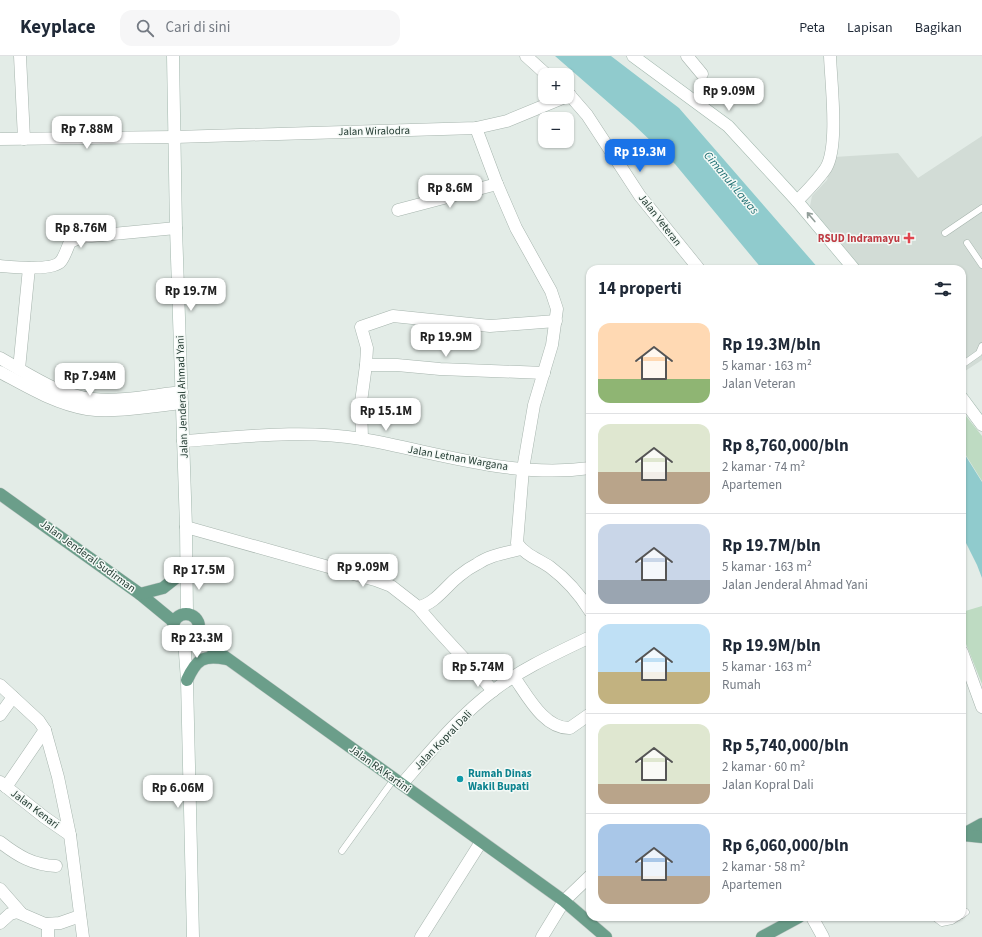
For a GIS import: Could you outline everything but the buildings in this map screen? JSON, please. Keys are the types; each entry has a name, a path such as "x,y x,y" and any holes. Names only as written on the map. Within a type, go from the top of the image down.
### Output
{"main road":[{"name":"Jalan Jenderal Sudirman","path":"0,494 140,594 174,622"},
{"path":"140,594 163,588 186,569"},
{"path":"186,614 195,617 198,621 199,631 196,636 184,640 175,633 173,628 174,622 180,615 186,614"},
{"name":"Jalan RA Kartini","path":"196,636 564,901 586,920"},
{"path":"187,680 192,667 207,657 229,660"},
{"path":"966,833 982,824"},
{"path":"966,835 982,836"},
{"name":"Jalan RA Kartini","path":"587,921 606,937"},
{"path":"762,937 782,921"}],"street":[{"path":"20,56 24,139"},
{"name":"Jalan Jenderal Ahmad Yani","path":"173,56 176,228 186,527 186,614"},
{"path":"526,56 539,68"},
{"path":"633,56 728,126 797,200 851,265"},
{"path":"687,56 702,74"},
{"path":"797,200 809,189 826,168 830,155 832,139 830,56"},
{"name":"Jalan Veteran","path":"574,100 587,115 640,196 695,265"},
{"name":"Jalan Wiralodra","path":"0,139 175,137 476,128 507,122 547,104"},
{"path":"476,128 497,184 528,252 555,300 557,309 552,345 534,405 523,469 517,543 521,549 550,568 586,595"},
{"path":"398,210 497,184"},
{"path":"0,268 55,266 59,263 70,242 81,236 176,228"},
{"path":"19,368 30,268"},
{"path":"362,439 361,402 367,348 361,327 389,317 405,317 490,326 556,321"},
{"path":"0,358 64,391 91,399 182,398"},
{"path":"366,365 397,365 440,369 544,373"},
{"path":"0,372 59,402 88,409 114,409 182,398"},
{"path":"966,403 982,424"},
{"name":"Jalan Letnan Wargana","path":"183,441 276,435 311,435 362,439 466,461 523,469 559,470 586,468"},
{"path":"186,527 375,580 391,586 418,607 435,628 470,664 492,691"},
{"path":"418,607 431,601 459,576 478,563 495,556 521,549"},
{"name":"Jalan Kopral Dali","path":"398,782 492,691 514,677 586,639"},
{"path":"184,640 187,680 193,937"},
{"path":"966,663 982,707"},
{"path":"514,677 540,712 558,727 570,728 586,717"},
{"path":"0,685 39,721 45,730 58,777 70,835 83,937"},
{"path":"0,715 13,697"},
{"path":"3,785 45,730"},
{"name":"Jalan Kenari","path":"3,785 70,835"},
{"path":"0,842 17,856 31,862 56,866"},
{"path":"421,937 481,842"},
{"path":"542,937 564,901 586,880"},
{"path":"0,889 21,912 41,923 48,924 80,916"},
{"path":"0,924 12,913 21,912"},
{"path":"814,921 823,937"},
{"path":"48,924 48,937"}],"lane":[{"path":"945,233 982,208"},
{"path":"967,243 982,265"},
{"path":"966,362 979,353 982,346"},
{"path":"342,851 398,782"},
{"path":"939,921 942,923 952,921"}],"shaded area":[{"name":"RSUD Indramayu","path":"982,136 982,360 966,370 966,265 859,265 810,206 812,196 827,180 834,157 898,153 918,178"}],"green space":[{"path":"966,416 982,436 982,481 966,455"},
{"path":"982,606 982,684 966,644 966,611"}],"water":[{"name":"Cimanuk Lawas","path":"555,56 611,56 679,108 816,265 759,265 675,164 633,124 574,73 574,68 569,68"},
{"path":"966,456 982,482 982,578 966,543"}],"place":[{"name":"RSUD Indramayu","path":"909,238"},
{"name":"Rumah Dinas Wakil Bupati","path":"460,779"}]}
